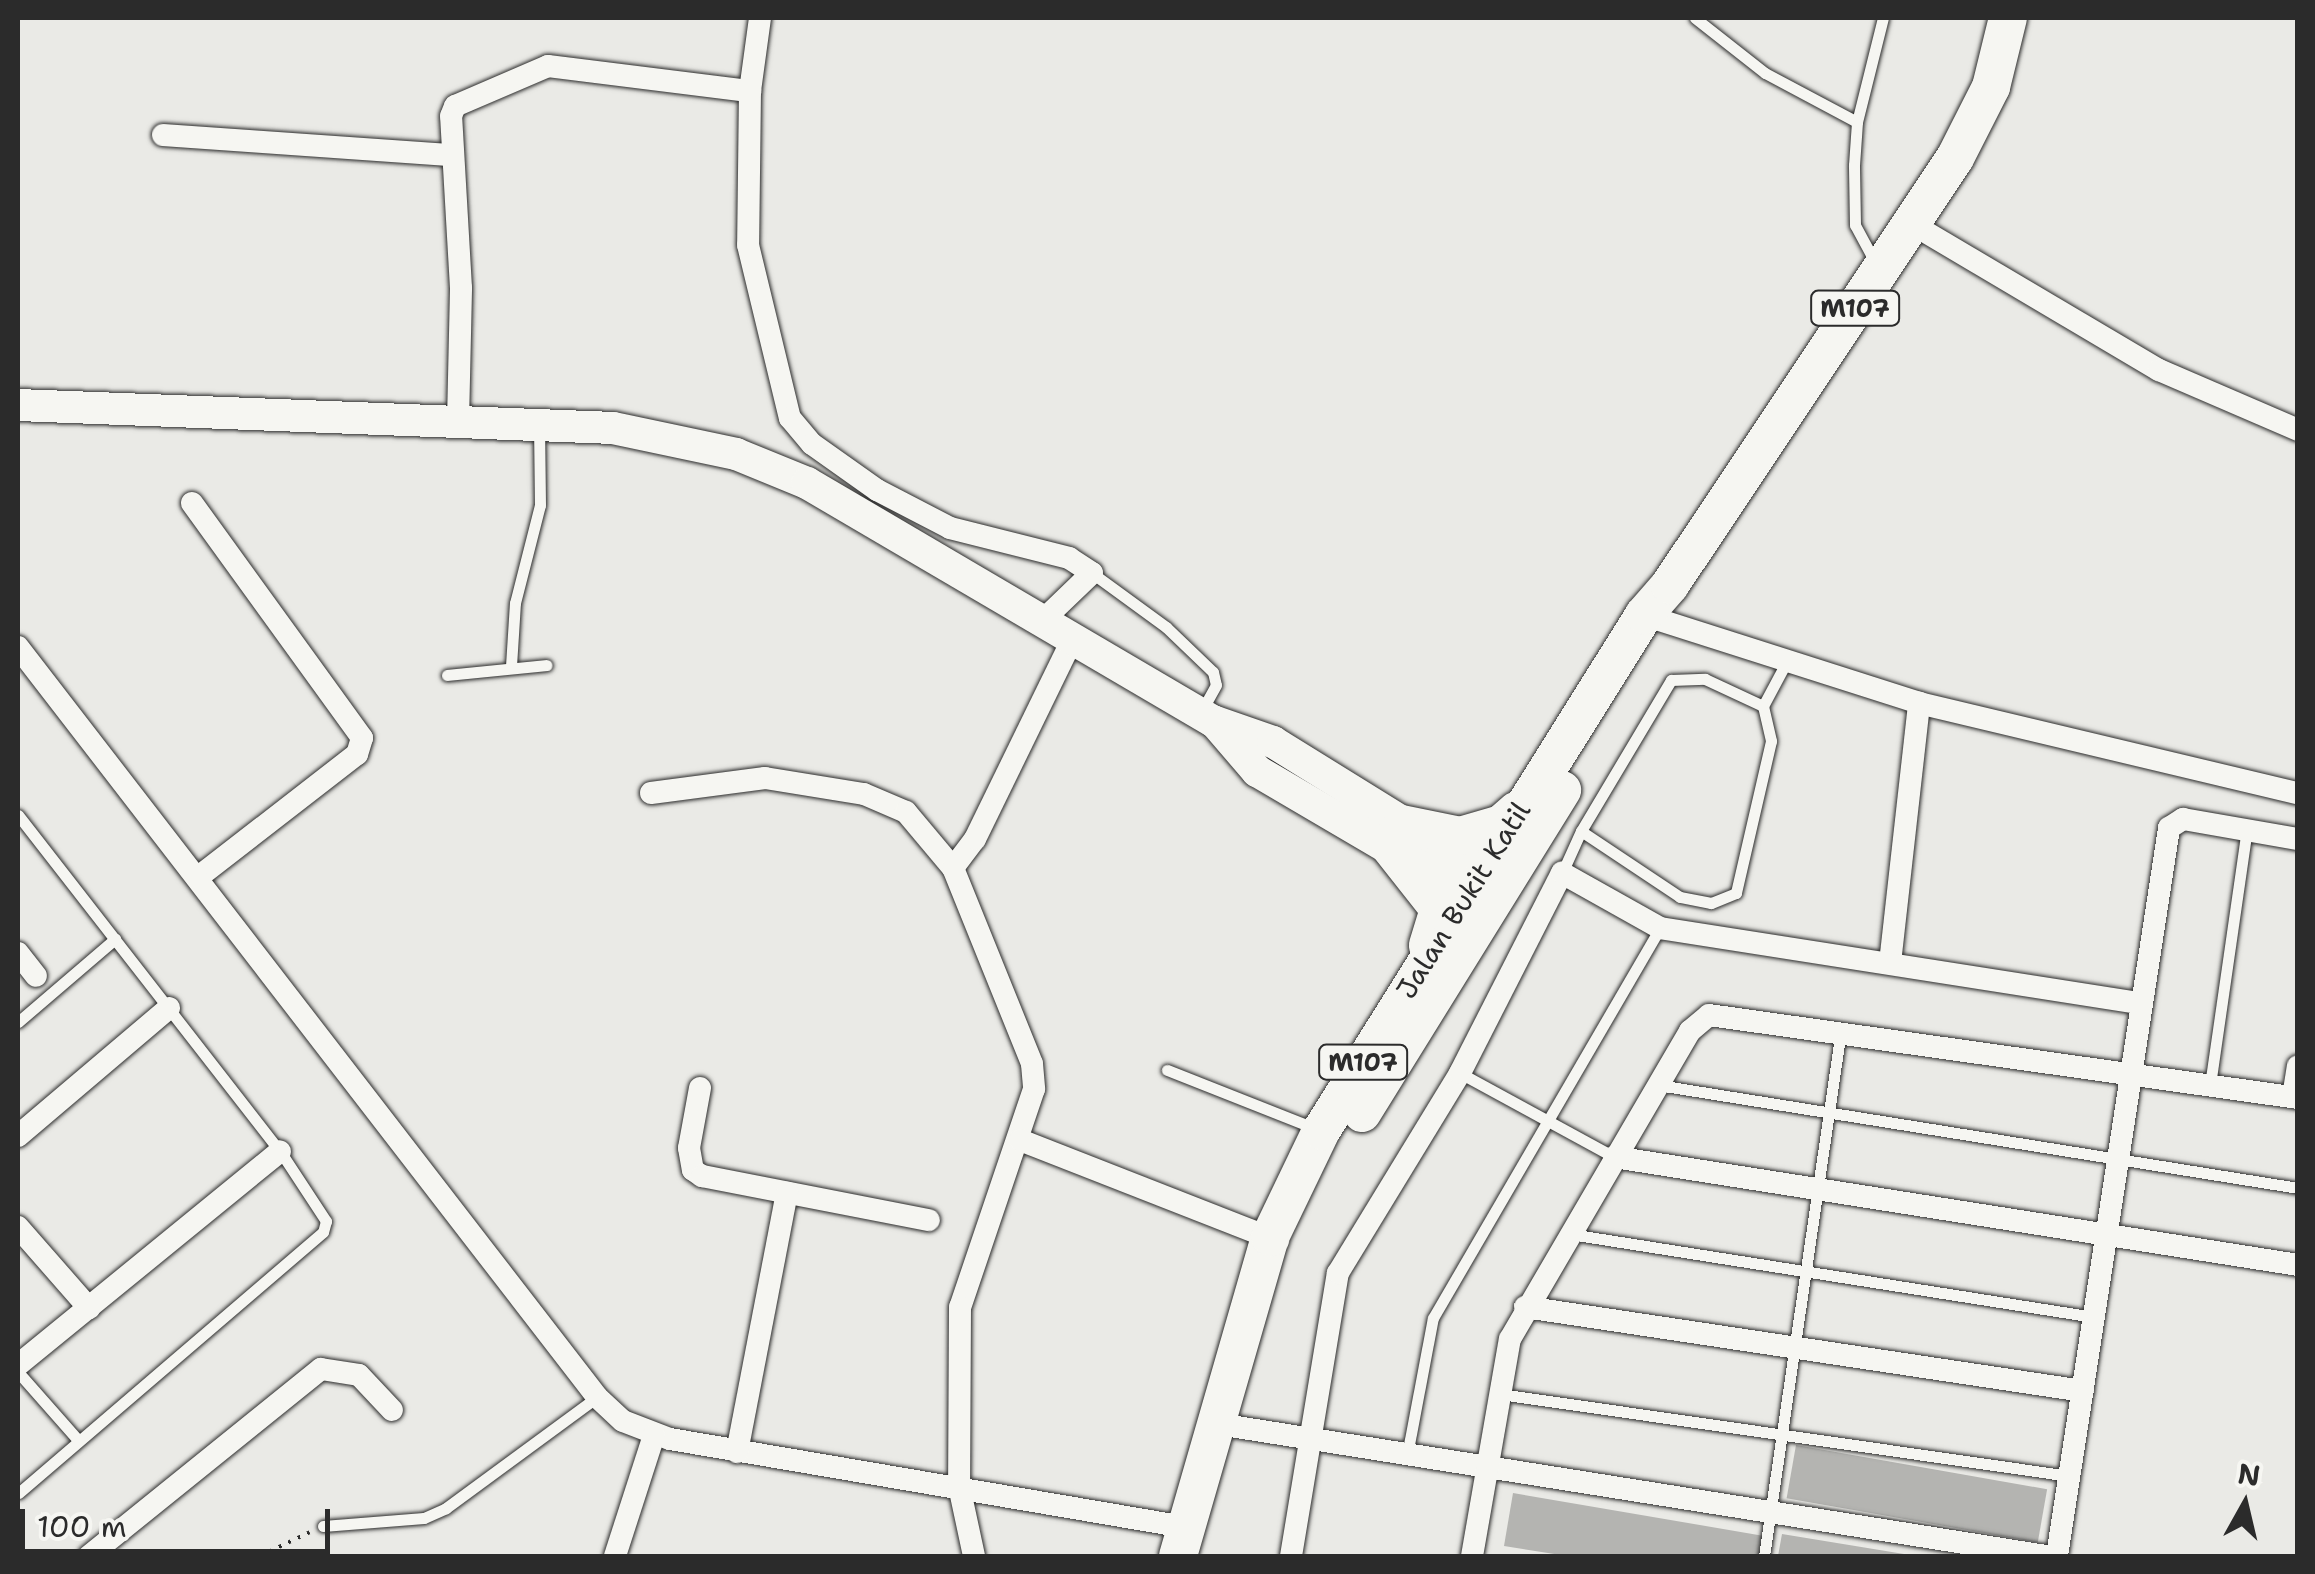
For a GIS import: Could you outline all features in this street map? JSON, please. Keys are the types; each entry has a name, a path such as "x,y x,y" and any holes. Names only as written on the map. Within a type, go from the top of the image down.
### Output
{"main road":[{"name":"Jalan Bukit Katil","path":"1182,1542 1259,1285 1321,1130 1522,806 1912,224 1991,87 2008,18"},
{"name":"Jalan Bukit Katil","path":"1278,1241 1528,847 1650,618"},
{"path":"1396,836 1460,836 1501,824 1522,806"},
{"path":"1396,836 1439,908 1408,988"},
{"path":"1468,942 1476,883 1528,847"}],"street":[{"path":"760,18 750,92 748,244 796,428 877,490 950,528 1069,558 1092,573 1040,623"},
{"path":"458,422 461,288 452,154 466,101 526,72 562,66 608,77 750,92"},
{"path":"163,136 452,154"},
{"path":"1912,224 2144,362 2298,430"},
{"path":"18,404 539,425 659,435 777,470 1207,717 1273,742 1396,836 1476,883"},
{"path":"192,504 362,738 357,754 196,878"},
{"path":"1650,618 1919,703 2298,793"},
{"path":"954,868 974,839 1071,642"},
{"path":"18,647 597,1396 622,1421 654,1435 737,1452 960,1486 1182,1542"},
{"path":"1890,963 1919,703"},
{"path":"651,793 765,778 864,794 906,812 954,868 1032,1064 1032,1102 968,1268 960,1307 960,1486 974,1556"},
{"path":"2058,1556 2169,828 2183,818 2298,839"},
{"path":"1291,1556 1338,1273 1460,1073 1562,874 1660,928 2141,1003"},
{"path":"18,953 36,976"},
{"path":"18,1136 169,1008"},
{"path":"1474,1556 1504,1356 1525,1307 1690,1031 1709,1015 1840,1030 2295,1098 2298,1066"},
{"path":"700,1088 689,1148 693,1170 787,1193 929,1220"},
{"path":"1020,1140 1278,1241"},
{"path":"18,1369 280,1151"},
{"path":"1614,1157 2298,1265"},
{"path":"737,1452 787,1193"},
{"path":"18,1227 88,1308"},
{"path":"1525,1307 2083,1391"},
{"path":"89,1556 321,1369 359,1375 392,1410"},
{"path":"1218,1424 2046,1556"},
{"path":"615,1556 654,1435"}],"lane":[{"path":"1695,18 1765,72 1857,122"},
{"path":"1881,269 1855,225 1857,122 1882,18"},
{"path":"511,666 515,603 540,505 539,425"},
{"path":"1092,573 1166,627 1213,672 1216,685 1207,717"},
{"path":"1582,831 1680,896 1711,903 1736,893 1771,741 1763,706 1787,661"},
{"path":"448,674 547,665"},
{"path":"1562,874 1582,831 1671,680 1705,679 1763,706"},
{"path":"18,816 323,1209 323,1232 18,1492"},
{"path":"2210,1085 2247,829"},
{"path":"1406,1456 1433,1318 1543,1118 1660,928"},
{"path":"18,1022 115,939"},
{"path":"1764,1556 1840,1030"},
{"path":"1168,1070 1321,1130"},
{"path":"1460,1073 1614,1157"},
{"path":"1658,1085 1828,1116 2298,1188"},
{"path":"1568,1234 2094,1317"},
{"path":"18,1369 78,1440"},
{"path":"1498,1394 2070,1476"},
{"path":"322,1526 424,1518 446,1508 597,1396"}],"path":[{"path":"260,1556 322,1526"}],"building":[{"path":"1796,1445 2047,1489 2038,1542 1787,1498"},
{"path":"1513,1493 1764,1536 1761,1556 1567,1556 1504,1546"},
{"path":"1782,1534 1904,1554 1904,1556 1778,1556"}]}
